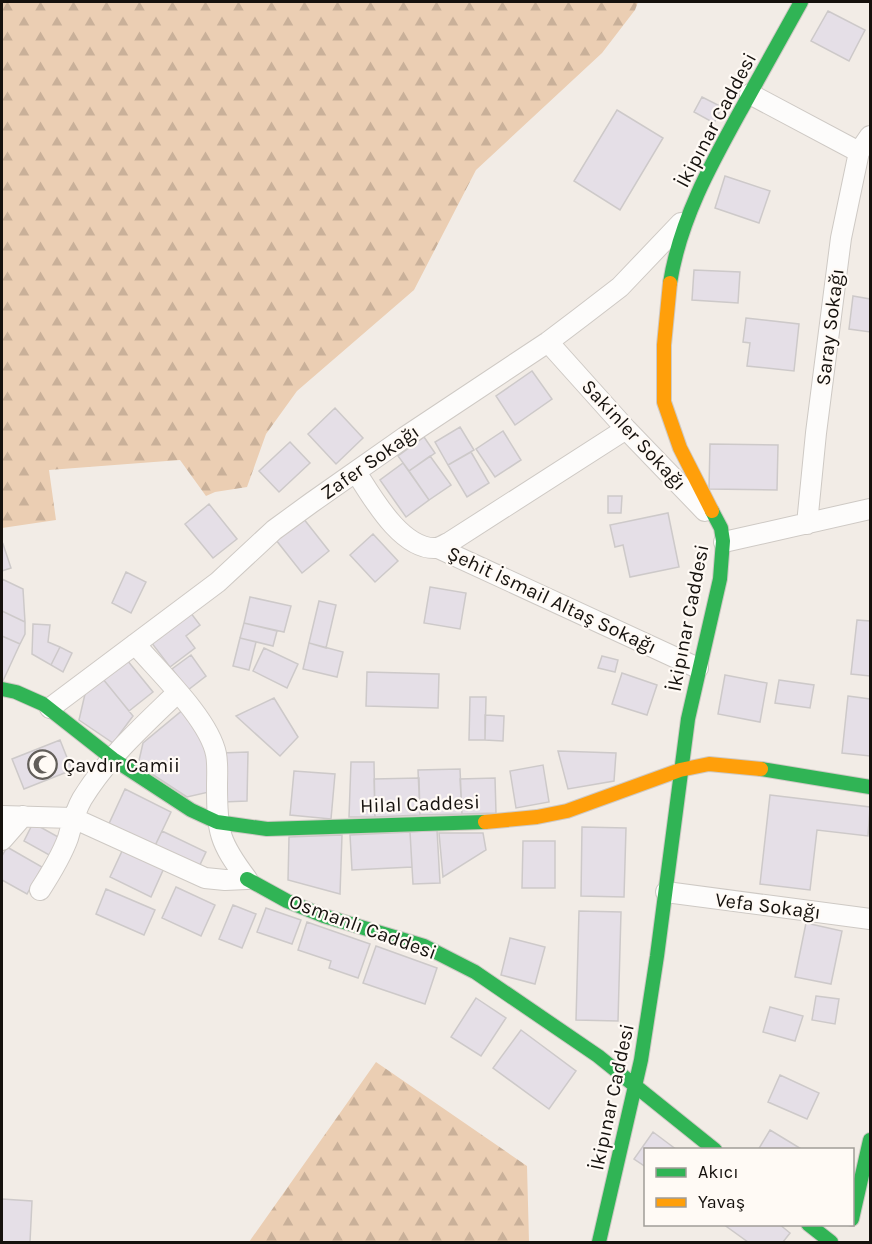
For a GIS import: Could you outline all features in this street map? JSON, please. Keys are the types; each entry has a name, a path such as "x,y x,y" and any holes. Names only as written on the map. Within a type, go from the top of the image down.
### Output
{"street":[{"name":"İkipınar Caddesi","path":"599,1242 637,1086 652,999 680,770 698,668 717,592 723,535 680,448 664,402 664,345 677,246 710,166 801,2"},
{"path":"750,94 865,144"},
{"name":"Saray Sokağı","path":"807,524 816,433 840,250 851,184 865,144"},
{"name":"Zafer Sokağı","path":"50,708 218,582 274,530 548,342 620,287 688,215"},
{"name":"Sakinler Sokağı","path":"548,342 723,535"},
{"path":"438,548 626,429"},
{"name":"Şehit İsmail Altaş Sokağı","path":"356,472 392,523 409,540 438,548 698,668"},
{"path":"723,535 807,524 870,509"},
{"path":"135,644 206,729 217,755 217,822 229,855 246,879"},
{"name":"Hilal Caddesi","path":"2,689 34,699 50,708 112,758 193,811 217,822 267,829 486,822 537,817 597,802 680,770 709,764 728,764 870,787"},
{"path":"40,890 62,852 81,800 112,758 177,693"},
{"name":"Osmanlı Caddesi","path":"2,816 73,818 205,878 246,879 287,901 324,916 424,946 466,968 572,1038 637,1086 714,1148"},
{"path":"2,840 23,816"},
{"name":"Vefa Sokağı","path":"666,892 870,919"},
{"path":"854,1209 870,1140"},
{"path":"854,1188 862,1171"},
{"path":"810,1226 830,1242 837,1226"}],"green space":[{"path":"2,2 638,2 635,10 602,53 476,170 414,290 297,391 266,434 247,487 215,492 206,496 180,460 49,470 56,520 2,528"},
{"path":"376,1062 527,1166 529,1242 249,1242"}],"building":[{"path":"828,11 865,30 849,61 811,41"},
{"path":"702,97 722,107 714,123 694,112"},
{"path":"617,110 663,138 620,210 574,181"},
{"path":"725,176 770,191 759,223 715,208"},
{"path":"694,270 740,272 738,303 692,300"},
{"path":"853,296 870,299 870,332 849,329"},
{"path":"746,318 799,324 794,371 747,366 750,343 743,342"},
{"path":"532,371 552,399 515,425 496,396"},
{"path":"335,408 363,438 336,464 308,434"},
{"path":"460,427 474,450 448,465 435,442"},
{"path":"503,431 521,460 495,477 476,449"},
{"path":"424,437 435,453 409,471 398,456"},
{"path":"290,442 310,463 279,492 259,471"},
{"path":"710,444 778,445 777,490 709,489"},
{"path":"471,452 489,483 467,497 448,465"},
{"path":"430,456 451,485 429,500 409,471"},
{"path":"403,463 429,500 406,517 380,480"},
{"path":"608,496 622,496 621,513 608,513"},
{"path":"209,504 237,539 213,558 185,524"},
{"path":"668,513 679,567 630,577 623,545 615,547 610,525"},
{"path":"303,518 329,551 302,573 276,540"},
{"path":"373,534 398,561 375,582 350,555"},
{"path":"2,545 11,568 2,571"},
{"path":"126,572 146,582 131,613 112,603"},
{"path":"2,579 23,589 25,622 2,611"},
{"path":"430,587 466,593 460,629 424,623"},
{"path":"250,597 291,606 284,632 244,623"},
{"path":"319,601 336,605 326,648 309,643"},
{"path":"2,611 25,622 25,634 20,644 2,636"},
{"path":"190,612 200,625 186,636 195,648 170,667 151,642"},
{"path":"857,620 870,621 870,676 851,674"},
{"path":"244,623 277,631 273,646 240,638"},
{"path":"33,624 50,625 48,642 60,647 51,665 32,654"},
{"path":"2,636 20,644 2,683"},
{"path":"240,638 256,642 249,670 233,666"},
{"path":"309,643 343,652 337,677 303,669"},
{"path":"60,647 72,653 63,672 51,665"},
{"path":"264,648 298,664 287,688 253,671"},
{"path":"191,655 206,676 188,690 172,669"},
{"path":"602,656 618,660 615,672 598,668"},
{"path":"127,660 153,692 129,711 103,679"},
{"path":"367,672 439,674 438,708 366,706"},
{"path":"622,673 657,685 647,715 612,704"},
{"path":"725,675 767,683 760,722 718,714"},
{"path":"103,679 133,716 113,743 79,720 85,694"},
{"path":"779,680 814,685 810,708 775,703"},
{"path":"848,696 870,699 870,756 842,753"},
{"path":"470,697 486,697 485,740 469,740"},
{"path":"274,698 298,737 280,756 236,716"},
{"path":"184,709 211,754 209,792 187,797 138,765 143,743"},
{"path":"485,715 504,716 503,741 485,740"},
{"name":"Çavdır Camii","path":"60,740 72,770 24,789 12,759"},
{"path":"558,751 616,753 614,781 568,789"},
{"path":"248,752 247,801 223,802 221,753"},
{"path":"351,762 374,762 375,817 349,817"},
{"path":"543,765 549,802 516,808 510,771"},
{"path":"460,769 462,814 420,815 418,770"},
{"path":"294,771 335,774 331,819 290,815"},
{"path":"419,778 420,815 375,817 374,779"},
{"path":"495,778 496,813 462,814 460,779"},
{"path":"125,789 171,812 153,850 107,828"},
{"path":"770,795 870,807 868,836 817,830 810,890 760,884"},
{"path":"33,823 60,838 51,856 24,841"},
{"path":"582,827 626,828 624,897 581,896"},
{"path":"437,830 440,883 413,884 410,832"},
{"path":"162,831 206,852 197,871 153,850"},
{"path":"410,832 412,867 352,870 350,835"},
{"path":"439,833 483,833 486,850 443,877"},
{"path":"342,835 340,894 288,880 289,837"},
{"path":"523,841 555,841 555,888 522,888"},
{"path":"7,847 42,867 27,894 2,880 2,856"},
{"path":"123,849 164,868 151,897 110,877"},
{"path":"176,887 215,905 201,936 162,918"},
{"path":"106,889 155,910 144,935 96,914"},
{"path":"233,905 256,914 242,948 219,939"},
{"path":"266,908 301,920 292,944 257,932"},
{"path":"579,911 621,912 618,1021 576,1020"},
{"path":"307,922 370,944 358,978 329,968 331,961 298,950"},
{"path":"806,923 842,931 831,984 795,977"},
{"path":"510,938 545,947 535,984 501,975"},
{"path":"376,946 437,968 425,1004 363,983"},
{"path":"816,996 839,999 835,1024 812,1020"},
{"path":"476,998 506,1018 481,1056 451,1037"},
{"path":"770,1007 803,1016 795,1041 763,1032"},
{"path":"521,1030 576,1071 549,1109 493,1068"},
{"path":"780,1075 819,1093 807,1119 768,1102"},
{"path":"770,1130 800,1148 759,1148"},
{"path":"653,1132 674,1148 644,1148 644,1166 634,1159"},
{"path":"2,1199 32,1201 30,1242 2,1242"},
{"path":"726,1226 781,1226 790,1233 783,1242 748,1242"}],"traffic: fast":[{"path":"670,283 681,237 698,194 729,131 801,2"},
{"path":"599,1242 641,1060 688,719 720,579 723,541 721,528 712,511"},
{"path":"2,689 16,692 43,704 113,759 191,810 217,822 267,829 485,822"},
{"path":"761,769 870,787"},
{"path":"247,879 287,901 324,916 424,946 475,972 598,1056 713,1148"},
{"path":"854,1210 870,1140"},
{"path":"811,1226 831,1242"}],"traffic: slow":[{"path":"670,283 664,345 664,402 680,448 712,511"},
{"path":"485,822 537,817 567,811 680,770 709,764 761,769"}],"place":[{"name":"Çavdır Camii","path":"42,765"}]}
